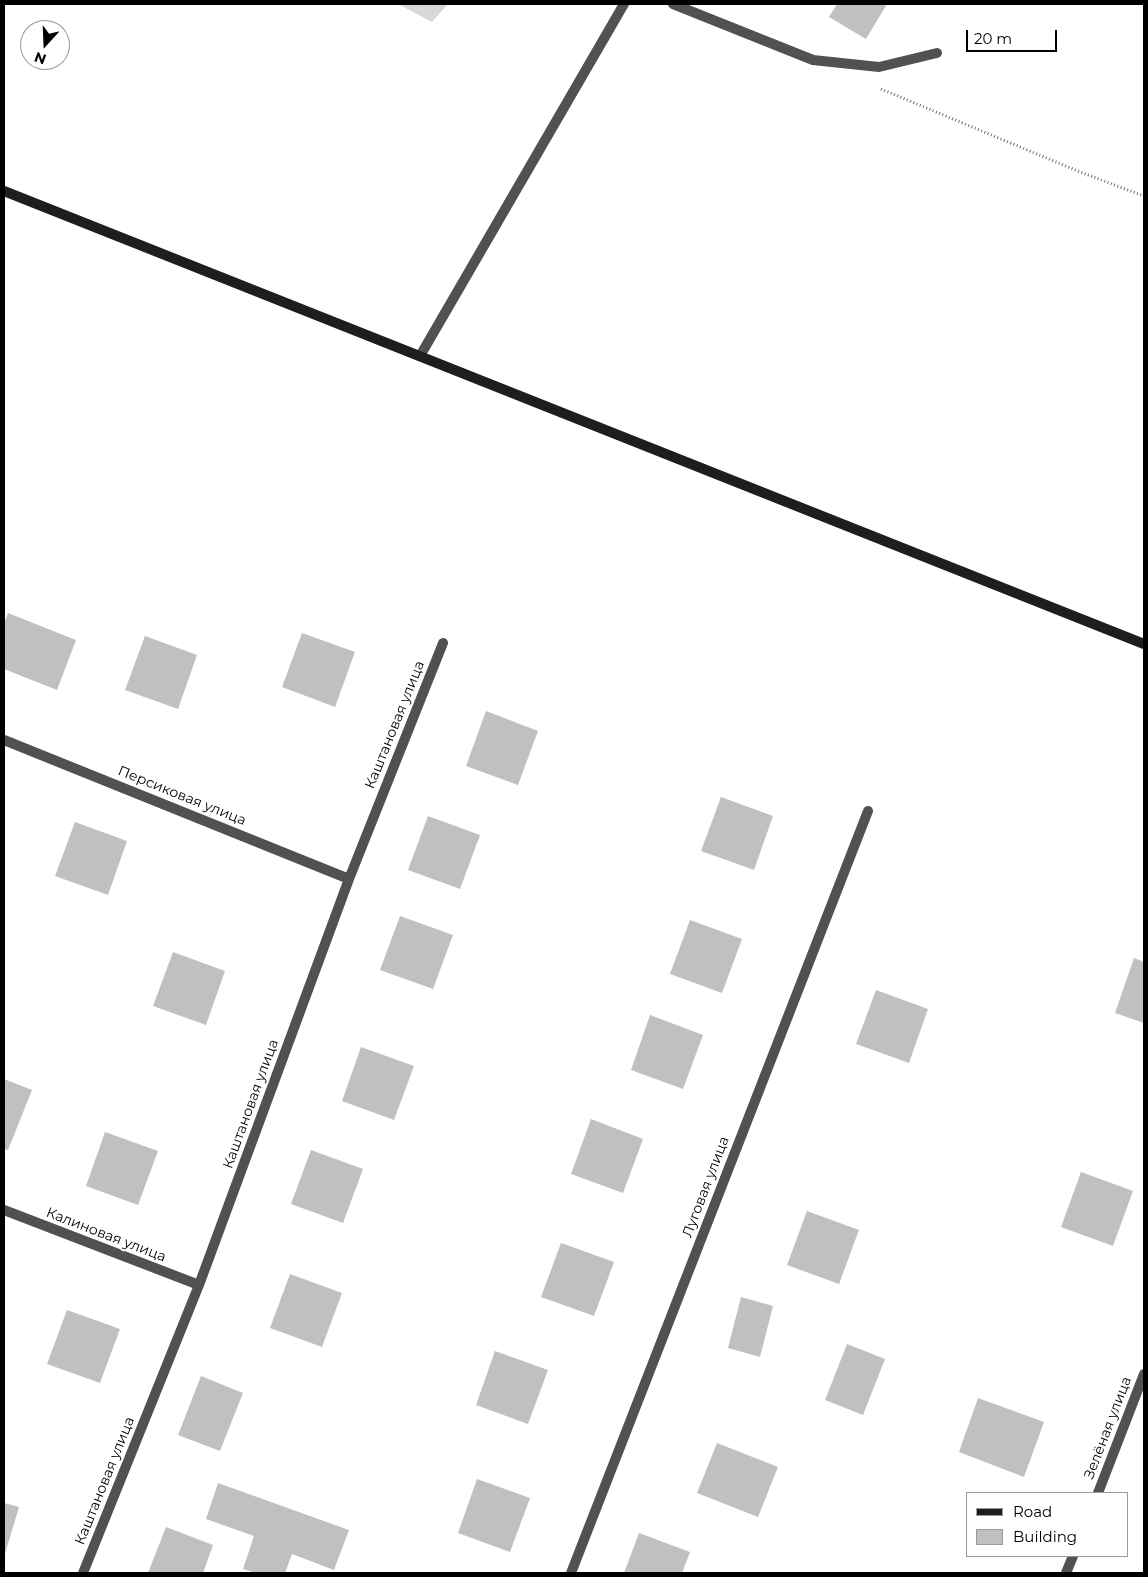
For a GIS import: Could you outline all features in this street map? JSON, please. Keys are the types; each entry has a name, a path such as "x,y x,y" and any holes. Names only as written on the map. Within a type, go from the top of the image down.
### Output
{"main road":[{"path":"4,191 1144,644"}],"lane":[{"path":"420,356 624,4"},
{"path":"673,4 813,60 879,67 937,54"},
{"name":"Каштановая улица","path":"83,1573 198,1285 349,879 442,643"},
{"name":"Персиковая улица","path":"4,740 349,879"},
{"name":"Луговая улица","path":"571,1573 868,812"},
{"name":"Калиновая улица","path":"4,1210 198,1285"},
{"name":"Зелёная улица","path":"1098,1492 1144,1374"},
{"path":"1066,1573 1073,1557"}],"path":[{"path":"878,87 1080,172 1144,196"}],"shaded area":[{"path":"398,4 448,4 432,22"}],"building":[{"path":"837,4 887,4 866,39 829,17"},
{"path":"8,613 76,640 57,690 4,669 4,624"},
{"path":"302,633 355,652 335,707 282,687"},
{"path":"145,636 197,655 178,709 125,690"},
{"path":"486,711 538,731 518,785 466,766"},
{"path":"721,797 773,816 754,870 701,851"},
{"path":"428,816 480,835 460,889 408,870"},
{"path":"75,822 127,841 108,895 55,876"},
{"path":"400,916 453,935 433,989 380,970"},
{"path":"690,920 742,939 722,993 670,974"},
{"path":"173,952 225,971 206,1025 153,1006"},
{"path":"1134,958 1144,962 1144,1023 1115,1013"},
{"path":"876,990 928,1009 909,1063 856,1044"},
{"path":"650,1015 703,1035 683,1089 631,1070"},
{"path":"361,1047 414,1066 394,1120 342,1101"},
{"path":"4,1079 32,1090 8,1150 4,1149"},
{"path":"591,1119 643,1139 623,1193 571,1174"},
{"path":"105,1132 158,1151 138,1205 86,1186"},
{"path":"311,1150 363,1169 343,1223 291,1204"},
{"path":"1081,1172 1133,1191 1113,1246 1061,1227"},
{"path":"807,1211 859,1230 839,1284 787,1265"},
{"path":"561,1243 614,1262 594,1316 541,1297"},
{"path":"290,1274 342,1293 322,1347 270,1328"},
{"path":"741,1297 773,1306 760,1357 728,1348"},
{"path":"67,1310 120,1329 100,1383 47,1364"},
{"path":"847,1344 885,1359 863,1415 825,1400"},
{"path":"495,1351 548,1370 528,1424 476,1405"},
{"path":"201,1376 243,1393 220,1451 178,1435"},
{"path":"978,1398 1044,1422 1024,1477 959,1452"},
{"path":"717,1443 778,1467 758,1517 697,1493"},
{"path":"477,1479 530,1498 510,1552 458,1533"},
{"path":"218,1483 349,1530 334,1570 292,1554 285,1573 256,1573 243,1569 254,1536 206,1519"},
{"path":"4,1503 19,1507 4,1557"},
{"path":"166,1527 213,1545 203,1573 148,1573"},
{"path":"639,1533 690,1552 682,1573 624,1573"}]}
